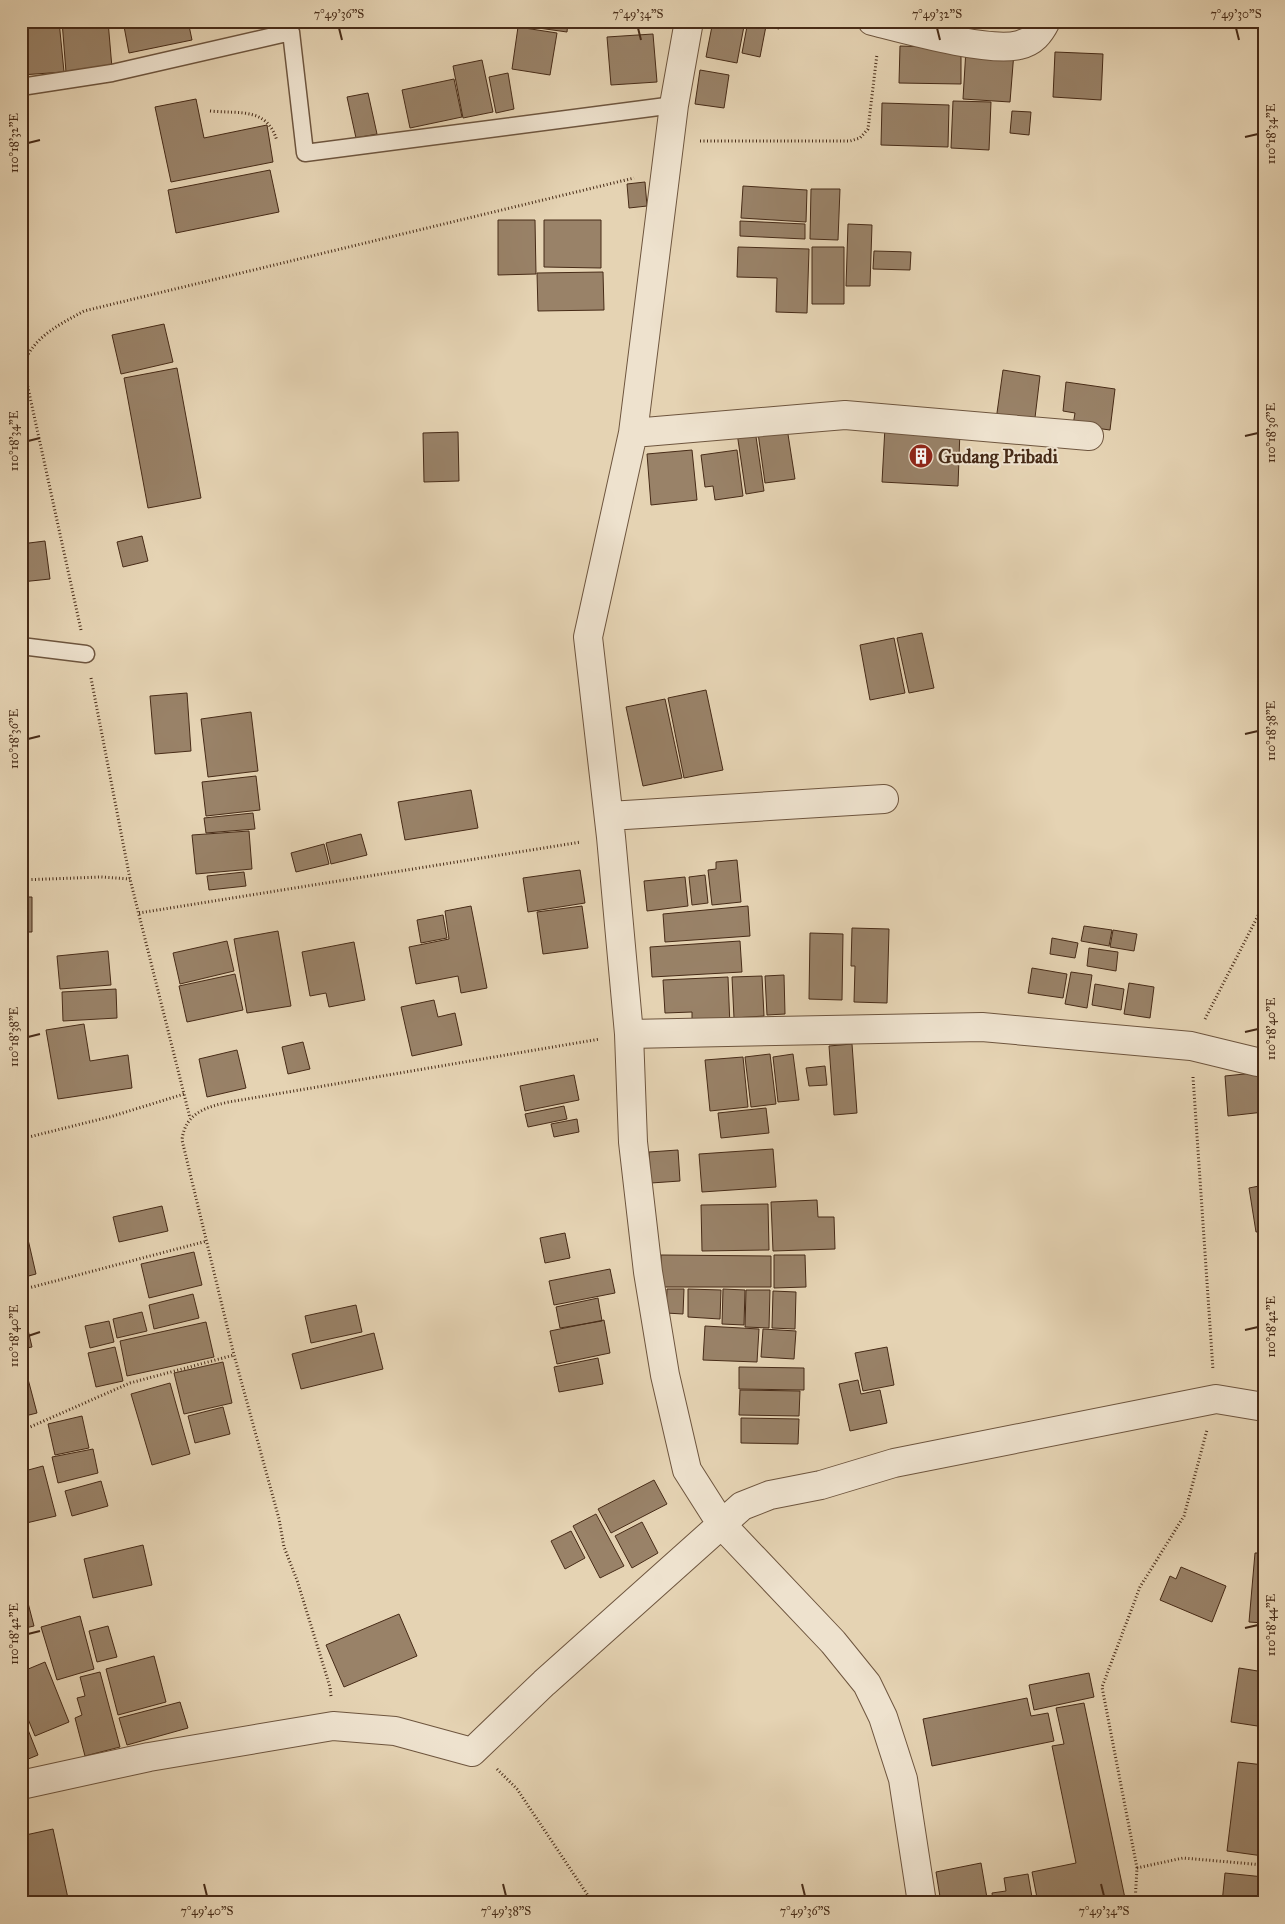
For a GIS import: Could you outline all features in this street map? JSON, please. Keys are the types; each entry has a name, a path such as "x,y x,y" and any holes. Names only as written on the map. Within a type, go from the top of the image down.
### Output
{"street":[{"path":"689,21 674,105 665,171 633,432 588,636 610,827 629,1034 633,1142 648,1272 665,1375 687,1470 722,1525 833,1642 867,1684 884,1717 903,1780 922,1903"},
{"path":"876,22 990,47 1019,46 1040,35 1046,21"},
{"path":"633,432 845,415 1089,436"},
{"path":"610,827 884,800"},
{"path":"629,1034 982,1027 1191,1046 1257,1062 1264,1061"},
{"path":"21,1785 149,1757 333,1726 395,1731 472,1752 544,1683 742,1506 770,1495 821,1485 894,1463 1216,1399 1264,1407"}],"lane":[{"path":"21,87 112,73 291,26 305,153 674,105"},
{"path":"21,646 86,654"}],"path":[{"path":"670,140 850,141 860,138 868,129 876,22"},
{"path":"210,111 260,116 272,126 282,152 305,153"},
{"path":"190,1118 130,880 86,654 24,373 23,364 27,355 33,345 48,332 84,311 665,171"},
{"path":"138,913 610,827"},
{"path":"21,880 101,876 130,880"},
{"path":"1136,1903 1137,1868 1102,1687 1140,1587 1184,1516 1216,1399 1191,1046 1264,904"},
{"path":"333,1726 330,1687 297,1580 284,1547 279,1519 234,1355 182,1140 183,1131 190,1118 205,1108 229,1102 629,1034"},
{"path":"21,1139 113,1116 184,1094"},
{"path":"21,1290 207,1241"},
{"path":"21,1432 130,1383 234,1355"},
{"path":"472,1752 495,1766 517,1789 593,1903"},
{"path":"1137,1868 1183,1858 1264,1865"}],"building":[{"path":"21,21 59,21 64,72 21,75"},
{"path":"62,21 108,21 112,68 66,72"},
{"path":"123,21 188,21 192,40 129,53"},
{"path":"517,21 568,21 567,32 517,25"},
{"path":"713,21 745,21 737,63 706,57"},
{"path":"748,21 780,21 779,29 766,26 760,57 742,53"},
{"path":"1057,21 1110,21 1110,27 1057,28"},
{"path":"518,27 557,33 550,75 512,69"},
{"path":"653,34 657,82 611,85 607,37"},
{"path":"900,46 961,48 961,84 899,83"},
{"path":"966,49 1014,52 1010,102 963,99"},
{"path":"1055,52 1103,54 1101,100 1053,97"},
{"path":"482,60 493,112 463,118 453,66"},
{"path":"700,70 729,75 724,108 695,104"},
{"path":"508,73 514,109 496,113 489,77"},
{"path":"454,79 462,117 410,128 402,90"},
{"path":"368,93 377,134 356,138 347,97"},
{"path":"196,99 204,138 267,125 273,162 171,182 155,107"},
{"path":"953,101 991,102 989,150 951,148"},
{"path":"882,103 949,105 948,147 881,145"},
{"path":"1012,111 1031,112 1029,135 1010,133"},
{"path":"270,170 279,212 176,233 168,190"},
{"path":"645,182 647,206 629,208 627,184"},
{"path":"743,186 807,190 806,222 741,218"},
{"path":"811,189 840,189 838,240 810,239"},
{"path":"498,220 535,220 536,274 498,275"},
{"path":"544,220 601,220 601,268 544,267"},
{"path":"740,221 805,224 805,239 740,236"},
{"path":"848,224 872,225 870,286 846,286"},
{"path":"738,247 809,249 807,313 776,312 777,278 737,277"},
{"path":"812,247 844,247 844,304 812,304"},
{"path":"874,251 911,252 910,270 873,269"},
{"path":"603,272 604,310 538,311 537,273"},
{"path":"164,324 173,362 121,374 112,335"},
{"path":"177,368 201,498 148,508 124,378"},
{"path":"1003,370 1040,376 1034,426 996,420"},
{"path":"1066,382 1115,389 1110,430 1073,425 1075,413 1063,411"},
{"name":"Gudang Pribadi","path":"885,427 960,430 958,486 882,482"},
{"path":"787,428 795,479 765,483 758,433"},
{"path":"755,430 764,491 746,494 737,433"},
{"path":"458,432 459,481 424,482 423,433"},
{"path":"692,450 697,500 651,505 647,454"},
{"path":"737,450 743,496 715,500 713,486 705,487 701,455"},
{"path":"142,536 148,561 123,567 117,542"},
{"path":"45,541 50,579 21,582 21,544"},
{"path":"922,633 934,688 909,693 897,638"},
{"path":"894,638 905,693 870,700 860,645"},
{"path":"706,690 723,770 684,778 668,698"},
{"path":"187,693 191,751 155,754 150,696"},
{"path":"665,699 682,778 643,786 626,707"},
{"path":"251,712 258,771 208,777 201,719"},
{"path":"256,776 260,810 206,816 202,782"},
{"path":"471,790 478,828 405,840 398,802"},
{"path":"253,813 255,829 206,833 204,818"},
{"path":"249,831 252,869 196,874 192,835"},
{"path":"361,834 367,855 331,864 326,843"},
{"path":"324,844 329,864 296,872 291,853"},
{"path":"737,860 741,902 712,905 708,870 716,869 716,862"},
{"path":"580,870 585,903 528,912 523,878"},
{"path":"244,872 246,886 209,890 207,876"},
{"path":"705,875 708,903 692,905 689,877"},
{"path":"685,877 688,906 647,911 644,881"},
{"path":"21,897 32,897 32,932 21,932"},
{"path":"471,906 487,988 461,993 458,976 416,984 409,947 449,939 445,911"},
{"path":"582,906 588,948 543,954 537,912"},
{"path":"748,906 750,936 665,942 663,914"},
{"path":"443,915 447,938 421,943 417,920"},
{"path":"1084,926 1112,930 1109,946 1081,941"},
{"path":"852,928 889,929 887,1003 854,1002 855,966 851,966"},
{"path":"1113,930 1137,934 1134,951 1110,947"},
{"path":"278,931 291,1006 247,1013 234,939"},
{"path":"810,933 843,934 842,1000 809,999"},
{"path":"1052,938 1078,943 1075,958 1050,954"},
{"path":"227,941 234,971 180,984 173,953"},
{"path":"740,941 742,972 652,977 650,947"},
{"path":"354,942 365,1000 329,1007 326,993 310,996 302,952"},
{"path":"1089,948 1118,952 1116,971 1087,966"},
{"path":"108,951 111,985 60,989 57,956"},
{"path":"1032,968 1067,974 1063,998 1028,993"},
{"path":"1071,972 1092,975 1087,1008 1065,1004"},
{"path":"235,974 243,1010 187,1022 179,986"},
{"path":"784,975 785,1014 767,1015 765,976"},
{"path":"762,976 764,1016 734,1018 732,977"},
{"path":"728,977 730,1026 692,1027 692,1012 665,1013 663,980"},
{"path":"1129,983 1154,987 1150,1018 1124,1014"},
{"path":"1095,984 1124,989 1121,1010 1092,1005"},
{"path":"116,989 117,1018 63,1021 62,992"},
{"path":"434,1000 438,1017 455,1013 462,1045 412,1056 401,1007"},
{"path":"84,1024 90,1061 128,1055 132,1088 58,1099 46,1030"},
{"path":"303,1042 310,1069 288,1074 282,1047"},
{"path":"852,1044 857,1113 834,1115 829,1046"},
{"path":"237,1050 246,1088 207,1097 199,1059"},
{"path":"770,1054 776,1104 751,1107 745,1057"},
{"path":"793,1054 799,1100 778,1102 773,1057"},
{"path":"743,1057 748,1107 710,1111 705,1060"},
{"path":"825,1066 827,1085 809,1086 806,1068"},
{"path":"1264,1072 1264,1112 1228,1116 1225,1076"},
{"path":"574,1075 579,1100 525,1111 520,1086"},
{"path":"564,1106 567,1119 528,1127 525,1114"},
{"path":"766,1108 769,1133 721,1138 718,1113"},
{"path":"577,1119 579,1132 554,1137 551,1124"},
{"path":"773,1149 776,1187 702,1192 699,1154"},
{"path":"678,1150 680,1181 651,1183 649,1152"},
{"path":"1264,1185 1264,1231 1256,1232 1249,1188"},
{"path":"817,1200 818,1217 834,1217 835,1249 773,1251 771,1202"},
{"path":"768,1204 769,1250 702,1251 701,1205"},
{"path":"162,1206 168,1231 119,1242 113,1217"},
{"path":"565,1233 570,1258 545,1263 540,1238"},
{"path":"27,1235 36,1274 21,1278 21,1237"},
{"path":"194,1252 202,1285 149,1298 141,1264"},
{"path":"661,1255 771,1256 771,1287 661,1287"},
{"path":"774,1255 805,1255 806,1287 774,1288"},
{"path":"610,1269 615,1293 554,1305 549,1281"},
{"path":"667,1289 684,1289 683,1314 666,1313"},
{"path":"688,1289 721,1290 720,1319 688,1317"},
{"path":"723,1289 745,1290 744,1325 722,1324"},
{"path":"746,1290 770,1290 769,1328 745,1327"},
{"path":"773,1291 796,1292 795,1329 772,1328"},
{"path":"193,1294 199,1318 154,1329 149,1305"},
{"path":"598,1298 602,1321 560,1328 556,1307"},
{"path":"356,1305 362,1332 311,1343 305,1316"},
{"path":"23,1308 32,1347 21,1349 21,1309"},
{"path":"142,1312 147,1331 117,1338 113,1319"},
{"path":"604,1320 610,1353 557,1364 550,1331"},
{"path":"109,1321 114,1342 90,1348 85,1326"},
{"path":"206,1322 214,1357 127,1376 120,1341"},
{"path":"705,1326 759,1329 757,1362 703,1360"},
{"path":"763,1329 796,1331 794,1359 761,1357"},
{"path":"374,1333 383,1369 301,1389 292,1354"},
{"path":"115,1347 123,1381 96,1387 88,1353"},
{"path":"887,1347 894,1385 863,1391 855,1353"},
{"path":"598,1358 603,1384 559,1392 554,1367"},
{"path":"223,1362 232,1403 184,1414 174,1373"},
{"path":"739,1367 804,1368 804,1390 739,1389"},
{"path":"28,1379 37,1413 21,1417 21,1380"},
{"path":"858,1380 861,1394 880,1390 887,1423 850,1431 839,1384"},
{"path":"170,1383 190,1454 152,1465 131,1394"},
{"path":"740,1390 800,1391 799,1416 739,1415"},
{"path":"223,1407 230,1434 195,1443 188,1416"},
{"path":"82,1416 89,1448 55,1455 48,1424"},
{"path":"741,1418 799,1419 798,1444 741,1443"},
{"path":"93,1449 98,1473 58,1483 52,1457"},
{"path":"43,1466 56,1516 22,1524 21,1472"},
{"path":"654,1480 667,1504 611,1533 598,1509"},
{"path":"101,1481 108,1506 72,1516 65,1491"},
{"path":"596,1514 624,1566 600,1578 573,1526"},
{"path":"642,1522 658,1553 632,1568 615,1536"},
{"path":"571,1531 585,1558 565,1569 551,1541"},
{"path":"143,1545 152,1585 93,1598 84,1559"},
{"path":"1255,1553 1264,1553 1264,1623 1249,1622"},
{"path":"1181,1567 1226,1586 1212,1622 1160,1600 1170,1576 1176,1579"},
{"path":"21,1576 34,1626 21,1629"},
{"path":"399,1614 417,1656 344,1687 326,1645"},
{"path":"80,1616 94,1669 57,1680 41,1627"},
{"path":"108,1626 117,1657 97,1662 89,1631"},
{"path":"154,1656 166,1702 118,1715 106,1669"},
{"path":"45,1662 69,1722 35,1736 21,1702 21,1672"},
{"path":"1239,1668 1264,1672 1264,1727 1231,1722"},
{"path":"100,1672 120,1747 85,1756 75,1718 82,1715 77,1698 85,1696 80,1677"},
{"path":"1089,1673 1094,1697 1034,1710 1029,1685"},
{"path":"1027,1698 1031,1716 1048,1713 1054,1741 932,1766 923,1719"},
{"path":"180,1702 188,1728 127,1745 119,1718"},
{"path":"1084,1703 1126,1903 1038,1903 1032,1872 1076,1863 1052,1746 1064,1744 1056,1708"},
{"path":"21,1712 38,1755 21,1762"},
{"path":"1238,1762 1264,1765 1263,1856 1227,1851"},
{"path":"53,1829 69,1903 30,1903 21,1867 21,1836"},
{"path":"981,1863 987,1898 963,1903 941,1903 936,1872"},
{"path":"1225,1873 1264,1877 1264,1903 1222,1903"},
{"path":"1028,1874 1033,1903 993,1903 992,1893 1006,1891 1004,1878"}],"place":[{"name":"Gudang Pribadi","path":"921,456"}]}
